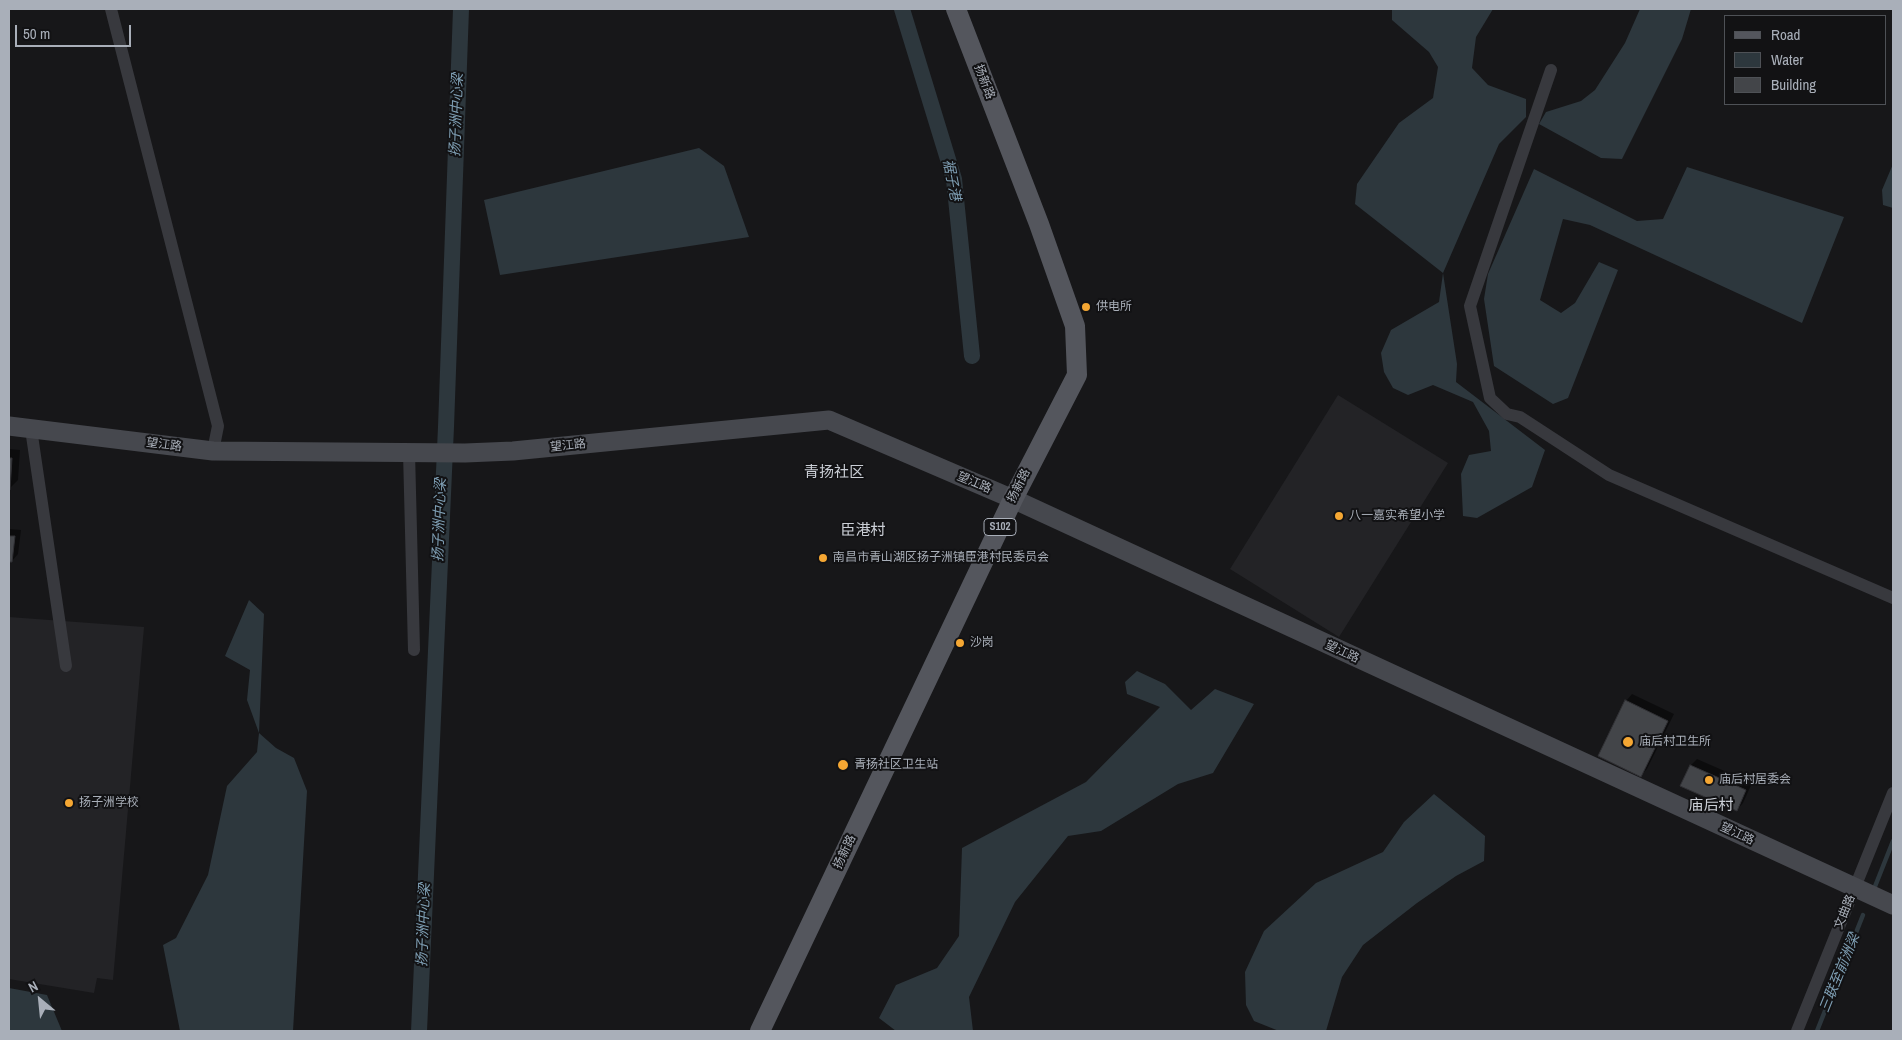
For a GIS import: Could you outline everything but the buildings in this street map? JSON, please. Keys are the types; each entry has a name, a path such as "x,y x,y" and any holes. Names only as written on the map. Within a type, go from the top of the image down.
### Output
{"main road":[{"name":"扬新路","path":"760,1031 1012,499 1077,375 1075,326 1036,215 956,9"}],"street":[{"path":"111,9 218,426 213,450"},
{"path":"1551,70 1470,306 1490,398 1508,414 1520,417 1610,475 1893,598"},
{"name":"望江路","path":"9,426 213,450 465,453 513,451 828,420 1012,499 1893,905"},
{"path":"31,429 66,666"},
{"path":"414,650 418,452"},
{"name":"文曲路","path":"1798,1031 1893,793"}],"shaded area":[{"name":"八一嘉实希望小学","path":"1338,395 1448,463 1339,637 1230,569"},
{"name":"扬子洲学校","path":"9,617 144,627 113,980 97,978 94,993 9,979"}],"water":[{"path":"1392,9 1493,9 1476,37 1472,68 1488,85 1526,99 1526,117 1499,144 1443,273 1355,204 1357,184 1399,123 1433,98 1438,67 1429,52 1392,20"},
{"path":"1640,9 1691,9 1682,39 1622,159 1601,158 1539,124 1546,112 1581,101 1595,90 1625,43"},
{"path":"699,148 724,166 749,237 500,275 484,200"},
{"path":"1893,164 1893,208 1883,205 1882,190"},
{"path":"1687,167 1844,217 1802,323 1590,225 1563,219 1540,300 1561,313 1575,303 1599,262 1618,270 1568,398 1553,404 1494,366 1484,299 1488,274 1534,169 1637,221 1663,219"},
{"path":"1443,273 1457,364 1456,382 1545,450 1532,487 1477,518 1463,516 1461,474 1469,455 1491,451 1489,431 1473,402 1433,385 1408,395 1393,388 1384,372 1381,353 1391,330 1439,302"},
{"path":"249,600 264,614 259,733 247,700 250,670 225,656"},
{"path":"1137,671 1165,684 1191,710 1215,689 1254,704 1213,773 1178,784 1101,831 1068,836 1015,902 969,997 973,1031 896,1031 879,1018 896,985 937,968 959,936 962,848 1086,782 1160,707 1127,694 1125,682"},
{"path":"259,733 276,748 294,758 307,791 293,1031 180,1031 163,945 176,938 208,875 227,786 257,752"},
{"path":"1434,794 1485,836 1484,861 1456,876 1417,903 1363,945 1342,977 1326,1031 1279,1031 1254,1021 1246,1005 1245,972 1264,931 1316,883 1383,852 1404,822"},
{"path":"9,988 47,995 62,1031 9,1031"}],"waterway":[{"name":"扬子洲中心梁","path":"419,1031 446,427 461,9"},
{"name":"裾子港","path":"902,9 954,179 972,356"},
{"name":"三联至前洲梁","path":"1874,889 1893,841"},
{"name":"三联至前洲梁","path":"1817,1031 1863,915"}],"place":[{"name":"供电所","path":"1086,307"},
{"name":"八一嘉实希望小学","path":"1339,516"},
{"name":"南昌市青山湖区扬子洲镇臣港村民委员会","path":"823,558"},
{"name":"沙岗","path":"960,643"},
{"name":"庙后村卫生所","path":"1628,742"},
{"name":"青扬社区卫生站","path":"843,765"},
{"name":"庙后村居委会","path":"1709,780"},
{"name":"扬子洲学校","path":"69,803"}],"district":[{"name":"青扬社区","path":"834,473"},
{"name":"臣港村","path":"863,531"},
{"name":"庙后村","path":"1711,806"}]}
